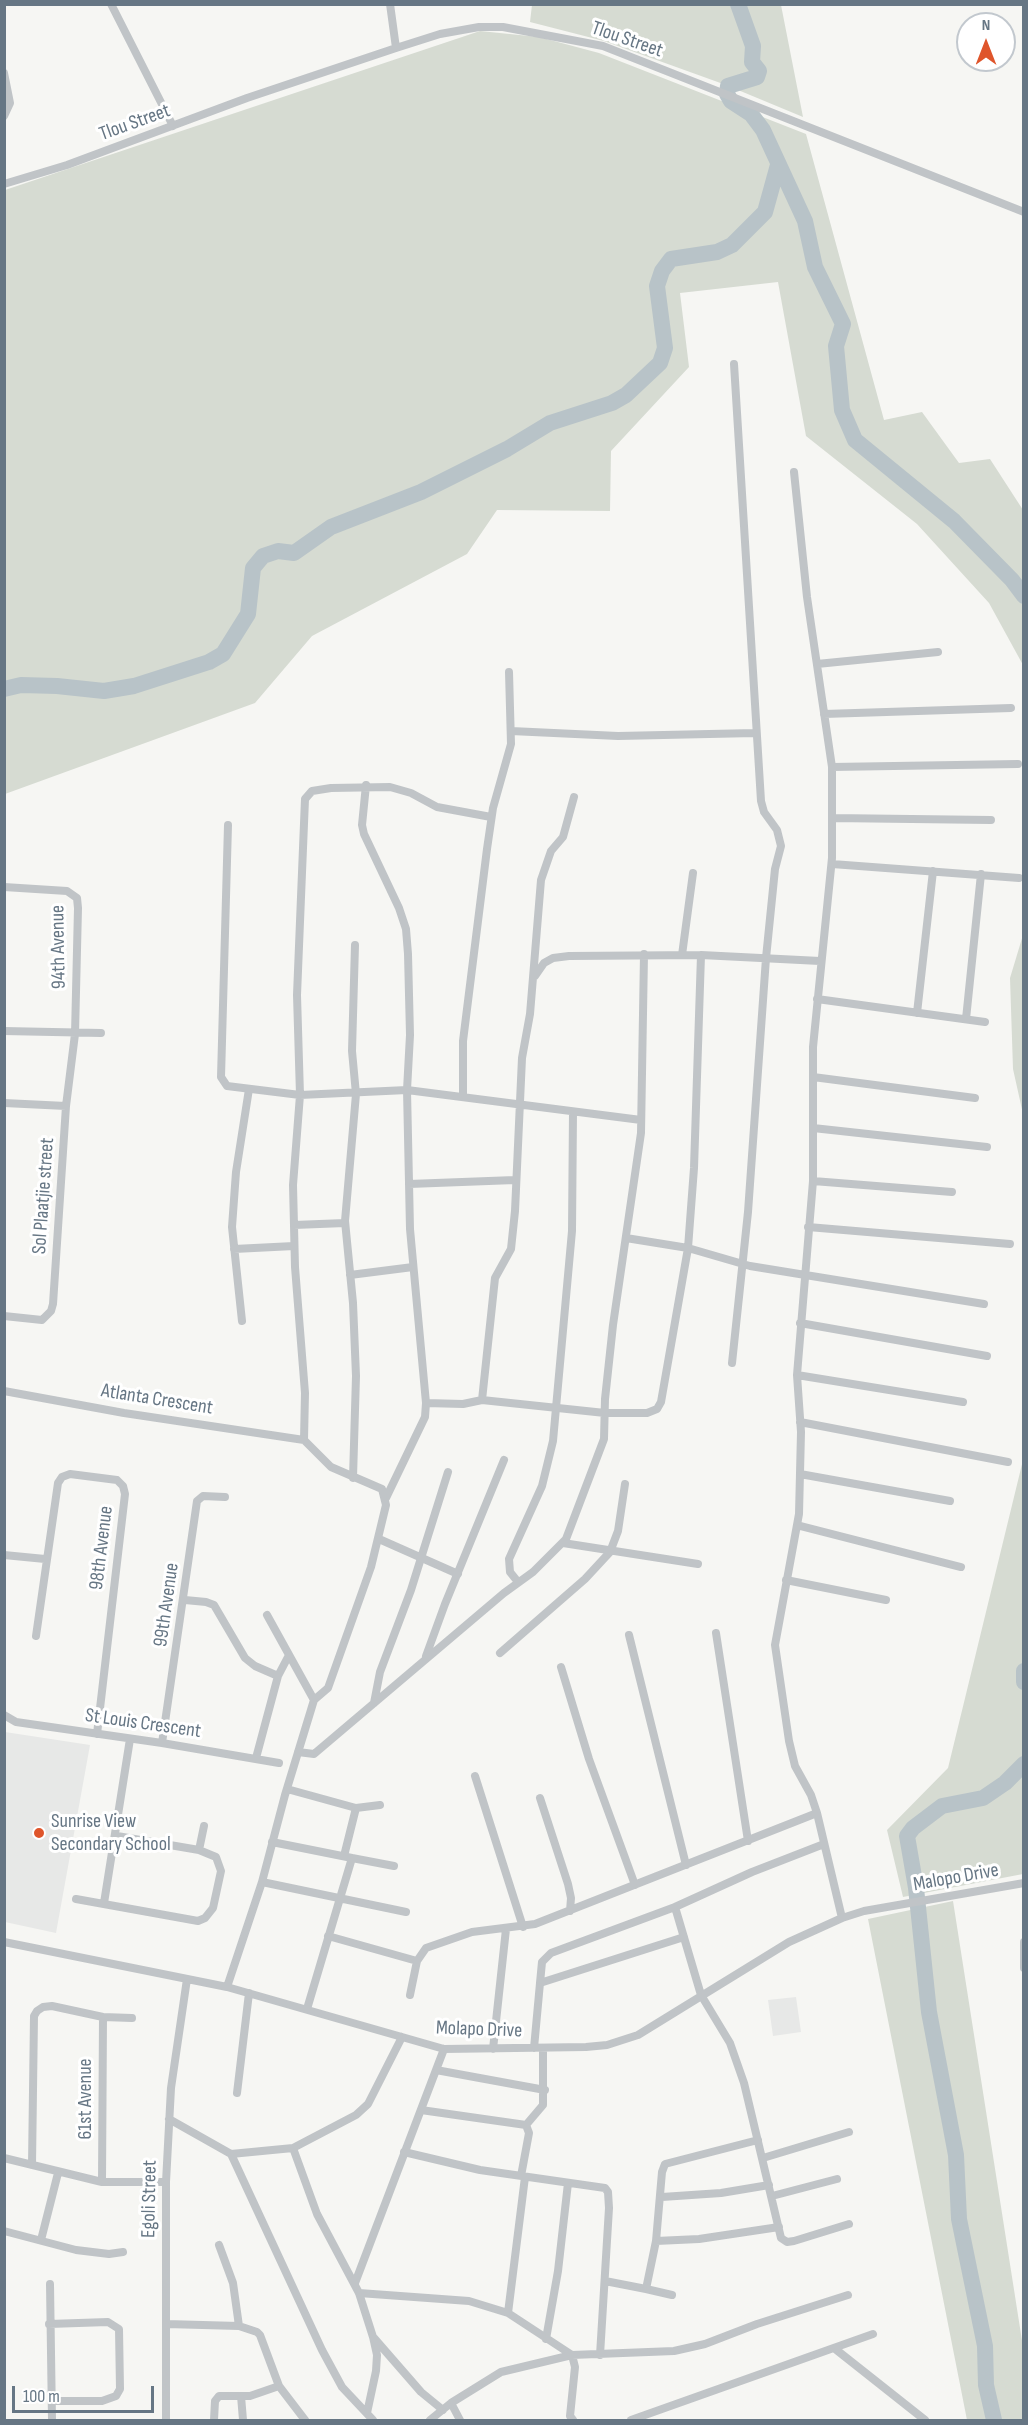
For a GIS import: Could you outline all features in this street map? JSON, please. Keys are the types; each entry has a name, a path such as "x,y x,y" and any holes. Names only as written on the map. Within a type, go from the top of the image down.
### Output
{"street":[{"path":"111,4 165,105 173,126"},
{"path":"390,4 396,48"},
{"name":"Tlou Street","path":"6,181 67,165 396,48 440,34 479,27 524,30 603,46 1023,212"},
{"path":"4,73 10,103 4,116"},
{"path":"732,1363 748,1212 766,958 776,869 781,846 777,830 764,812 760,801 734,364"},
{"path":"794,472 832,768 832,864 817,999 813,1077 813,1181 797,1375 800,1422 797,1525 775,1645 793,1758 817,1813 842,1918"},
{"path":"817,664 938,652"},
{"path":"463,1097 464,1041 491,817 512,744 508,672"},
{"path":"824,714 1011,708"},
{"path":"511,731 618,736 756,733"},
{"path":"832,768 1017,764"},
{"path":"386,1498 382,1489 331,1467 304,1440 305,1393 294,1246 293,1185 300,1095 298,984 305,799 312,791 366,785 390,787 437,807 491,817"},
{"path":"227,1987 262,1882 287,1789 315,1701 328,1688 379,1539 386,1498 424,1417 426,1403 413,1267 409,1184 407,1090 410,1035 406,929 399,908 364,834 362,825 366,785"},
{"path":"482,1400 495,1278 511,1249 515,1212 519,1103 533,980 541,880 551,851 563,837 574,797"},
{"path":"832,818 991,820"},
{"path":"228,825 221,1077 227,1086 300,1095 407,1090 641,1120"},
{"path":"832,864 1019,878"},
{"path":"917,1013 933,871"},
{"path":"681,955 693,873"},
{"path":"966,1019 981,874"},
{"name":"94th Avenue","path":"4,887 67,891 77,898 75,1034"},
{"path":"352,1478 356,1376 345,1223 356,1094 352,1051 355,945"},
{"path":"533,980 544,963 553,958 644,954 820,961"},
{"path":"298,1752 314,1754 562,1543 603,1439 641,1120 644,954"},
{"path":"426,1403 463,1404 482,1400 605,1413 647,1413 657,1409 661,1402 688,1248 694,1168 701,955"},
{"path":"817,999 985,1022"},
{"path":"4,1031 101,1033"},
{"name":"Sol Plaatjie street","path":"4,1316 35,1321 42,1320 51,1311 66,1106 75,1034"},
{"path":"813,1077 975,1098"},
{"path":"242,1321 234,1249 236,1172 249,1089"},
{"path":"4,1103 66,1106"},
{"path":"518,1582 510,1572 509,1559 542,1486 553,1441 572,1231 573,1112"},
{"path":"813,1128 987,1147"},
{"path":"409,1184 515,1180"},
{"path":"813,1181 952,1192"},
{"path":"294,1226 345,1223"},
{"path":"808,1227 1010,1244"},
{"path":"626,1238 688,1248 741,1263 984,1304"},
{"path":"234,1249 294,1246"},
{"path":"350,1275 413,1267"},
{"path":"800,1323 987,1356"},
{"path":"797,1375 963,1402"},
{"name":"Atlanta Crescent","path":"5,1393 304,1440"},
{"path":"800,1422 1008,1462"},
{"path":"426,1658 504,1460"},
{"path":"374,1703 380,1672 422,1558 448,1472"},
{"name":"98th Avenue","path":"36,1636 55,1490 62,1477 70,1474 117,1480 123,1486 125,1494 97,1734"},
{"path":"800,1474 950,1502"},
{"path":"500,1653 585,1579 610,1552 618,1531 625,1484"},
{"name":"99th Avenue","path":"162,1743 185,1600 197,1502 203,1496 225,1497"},
{"path":"797,1525 961,1567"},
{"path":"379,1539 458,1574"},
{"path":"562,1543 698,1564"},
{"path":"4,1555 45,1559"},
{"path":"786,1580 886,1600"},
{"path":"185,1600 214,1605 245,1658 255,1666 278,1676"},
{"path":"267,1615 315,1701"},
{"path":"716,1633 748,1840"},
{"path":"629,1635 686,1865"},
{"path":"256,1758 278,1676 289,1656"},
{"path":"561,1667 589,1759 635,1885"},
{"name":"St Louis Crescent","path":"4,1714 16,1722 279,1763"},
{"path":"104,1904 117,1836 130,1739"},
{"path":"475,1776 523,1927"},
{"path":"287,1789 356,1808 380,1805"},
{"path":"540,1798 568,1884 571,1898 570,1911"},
{"path":"307,2010 339,1898 356,1808"},
{"path":"410,1995 417,1961 426,1948 471,1932 523,1927 570,1911 817,1813"},
{"path":"199,1850 204,1826"},
{"path":"76,1899 182,1920 198,1921 206,1918 213,1908 221,1863 216,1857 199,1850 117,1836"},
{"path":"272,1842 394,1866"},
{"path":"526,2126 543,2105 545,2090 538,2048 540,1983 542,1962 551,1953 675,1907 752,1872 824,1844"},
{"path":"262,1882 406,1912"},
{"name":"Malopo Drive","path":"894,1905 1023,1883"},
{"name":"Molapo Drive","path":"4,1942 227,1987 444,2049 597,2046 626,2040 789,1942 842,1918 894,1905"},
{"path":"675,1907 702,1995 730,2043 763,2158 781,2238 787,2242 849,2224"},
{"path":"493,2049 506,1929"},
{"path":"328,1936 417,1961"},
{"path":"540,1983 684,1937"},
{"path":"1023,1942 1023,1968"},
{"name":"Egoli Street","path":"166,2421 166,2182 169,2120 187,1979"},
{"path":"237,2093 249,1993"},
{"path":"32,2165 34,2016 40,2008 52,2006 103,2017 132,2018"},
{"name":"61st Avenue","path":"102,2182 103,2017"},
{"path":"169,2120 231,2154 293,2148 343,2124 368,2104 402,2037"},
{"path":"355,2283 444,2049"},
{"path":"436,2070 545,2090"},
{"path":"421,2110 526,2126"},
{"path":"508,2313 529,2133 526,2126"},
{"path":"763,2158 849,2132"},
{"path":"646,2289 656,2241 662,2197 662,2172 665,2164 758,2140"},
{"path":"293,2148 317,2214 355,2283 373,2337 377,2355 376,2371 367,2413"},
{"path":"404,2152 445,2163 523,2177 600,2187 608,2192 600,2355"},
{"path":"231,2154 322,2350 342,2387 373,2421"},
{"path":"4,2158 102,2182 166,2182"},
{"path":"41,2240 58,2173"},
{"path":"772,2196 837,2179"},
{"path":"546,2339 558,2271 568,2183"},
{"path":"662,2197 721,2193 770,2185"},
{"path":"656,2241 699,2239 779,2227"},
{"path":"4,2231 76,2250 109,2254 123,2252"},
{"path":"219,2245 233,2283 238,2326"},
{"path":"605,2281 672,2295"},
{"path":"50,2284 52,2421"},
{"path":"359,2294 469,2301 508,2313 572,2355 575,2367 570,2416 573,2421"},
{"path":"430,2421 451,2403 501,2372 572,2355 674,2351 705,2343 848,2295"},
{"path":"49,2324 108,2322 118,2329 120,2389 116,2396 102,2401 52,2401"},
{"path":"166,2325 238,2326 260,2335 279,2386 305,2421"},
{"path":"631,2421 873,2334"},
{"path":"373,2337 421,2392 443,2410"},
{"path":"834,2348 925,2421"},
{"path":"214,2421 215,2401 219,2396 241,2396 279,2386"},
{"path":"241,2396 243,2421"},
{"path":"451,2403 460,2421"}],"shaded area":[{"path":"532,5 781,5 803,117 726,85 604,41 530,22"},
{"path":"480,31 539,37 599,53 806,134 884,420 922,412 959,463 990,459 1023,510 1023,665 989,603 917,524 806,436 778,282 680,293 689,367 611,451 610,511 497,510 467,554 312,636 255,703 5,794 5,190"},
{"path":"1023,935 1023,1114 1013,1069 1010,978"},
{"path":"1023,1460 1023,1874 903,1897 887,1830 948,1768"},
{"name":"Sunrise View Secondary School","path":"5,1732 90,1745 56,1933 5,1922"},
{"path":"953,1901 1023,2347 1023,2420 967,2420 868,1919"},
{"path":"796,1997 801,2032 773,2036 768,2000"}],"waterway":[{"path":"738,4 753,46 752,62 759,71 757,77 728,86 727,94 731,101 751,114 763,130 805,221 815,267 843,324 836,346 842,410 855,440 954,521 1012,580 1024,596"},
{"path":"4,689 21,685 104,691 134,686 209,662 223,654 248,614 253,568 263,556 278,551 294,553 331,527 421,492 507,449 550,423 612,403 626,395 660,363 665,348 657,286 662,271 671,259 717,252 732,245 765,212 778,165"},
{"path":"1024,1671 1024,1682"},
{"path":"994,2420 986,2385 985,2346 959,2219 956,2155 929,2012 916,1888 907,1836 913,1828 942,1806 983,1798 1005,1783 1024,1764"}],"place":[{"name":"Sunrise View Secondary School","path":"39,1833"}]}
